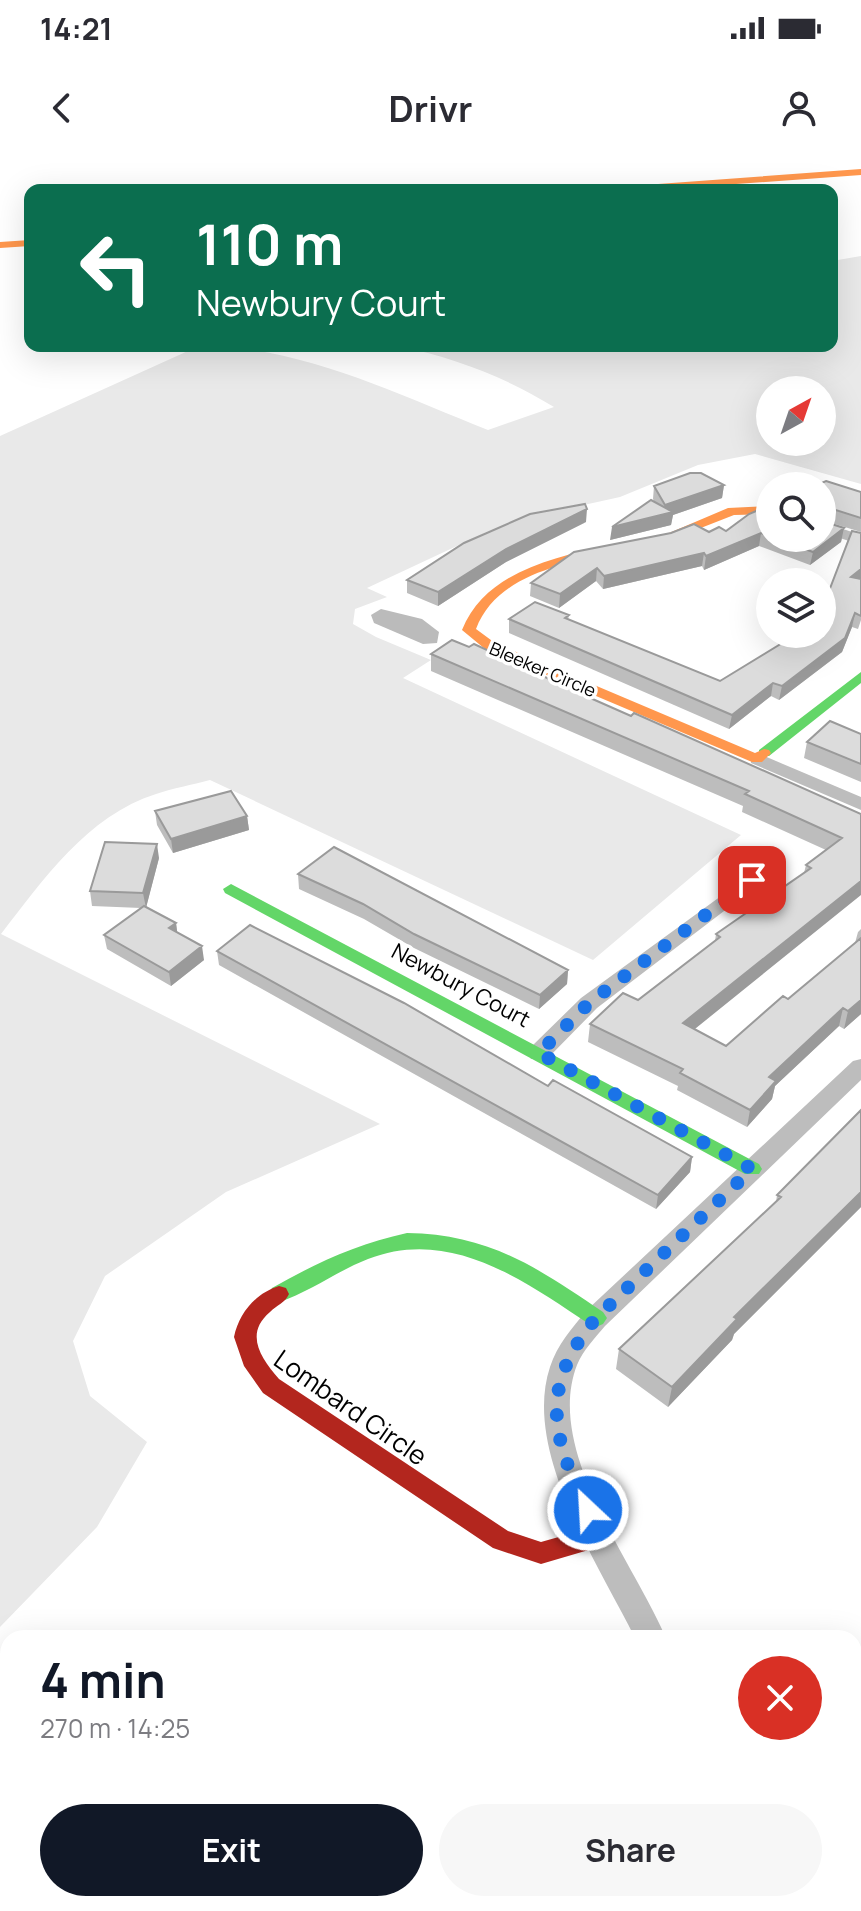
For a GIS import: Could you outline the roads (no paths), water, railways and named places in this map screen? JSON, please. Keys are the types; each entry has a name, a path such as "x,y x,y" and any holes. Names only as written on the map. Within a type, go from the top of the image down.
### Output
{"street":[{"path":"698,184 861,172"},
{"path":"0,245 24,243"},
{"name":"Bleeker Circle","path":"756,510 732,511 640,544 556,560 534,570 476,610 469,620 469,630 490,646 861,804"},
{"path":"836,532 861,540"},
{"path":"757,759 861,676"},
{"path":"539,1053 589,1003 772,865"},
{"name":"Newbury Court","path":"231,889 752,1169"},
{"path":"647,1630 574,1483 555,1419 562,1368 575,1343 596,1318 861,1067"},
{"name":"Lombard Circle","path":"596,1318 567,1298 477,1249 419,1238 367,1252 272,1295 251,1315 244,1345 253,1370 271,1386 501,1540 541,1553 560,1551 601,1536"}]}
